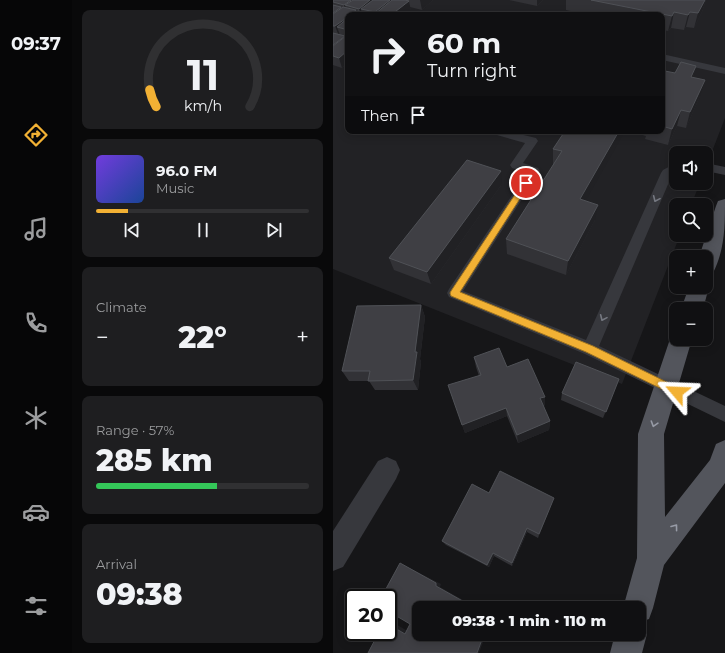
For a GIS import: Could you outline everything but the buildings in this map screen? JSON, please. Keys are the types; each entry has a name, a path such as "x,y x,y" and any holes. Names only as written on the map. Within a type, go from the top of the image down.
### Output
{"main road":[{"path":"711,250 725,206"},
{"path":"640,601 651,558 651,434 679,346"},
{"path":"651,558 721,467 725,453"},
{"path":"626,653 629,641"}],"street":[{"path":"333,557 387,470"}],"lane":[{"path":"665,58 725,71"},
{"path":"505,134 532,141 516,165 534,171 454,293 590,349 725,414"},
{"path":"713,168 725,171"},
{"path":"590,349 667,173 669,172"}],"shaded area":[{"path":"333,0 725,0 725,118 713,149 713,146 669,146 669,190 697,190 694,198 669,198 669,242 677,242 674,250 669,250 669,263 622,384 333,269"}],"route":[{"path":"526,183 454,293 590,349 677,392"}]}
